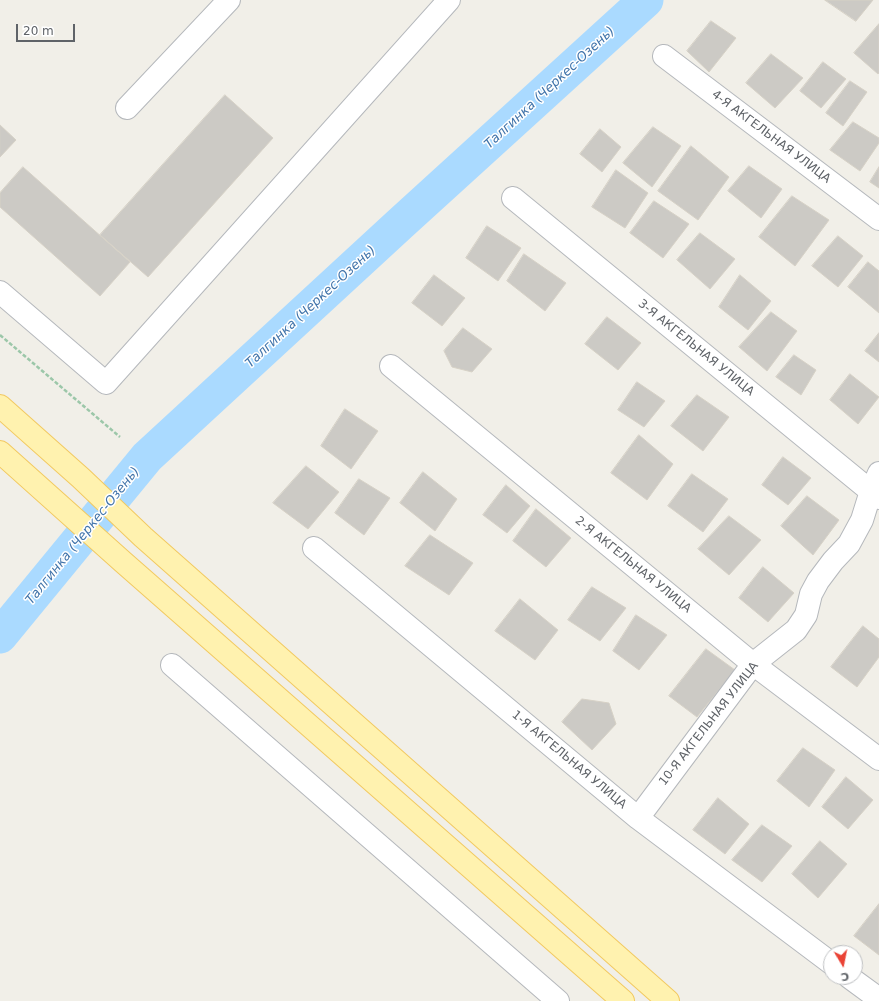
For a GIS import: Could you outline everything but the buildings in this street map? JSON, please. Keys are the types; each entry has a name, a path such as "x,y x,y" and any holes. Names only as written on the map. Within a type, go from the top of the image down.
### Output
{"main road":[{"path":"0,406 81,478 143,537 668,1001"},
{"path":"0,452 123,562 623,1001"}],"street":[{"path":"126,108 229,0"},
{"path":"0,292 106,383 449,0"},
{"name":"4-Я АКГЕЛЬНАЯ УЛИЦА","path":"664,56 879,219"},
{"name":"3-Я АКГЕЛЬНАЯ УЛИЦА","path":"513,198 876,487"},
{"name":"2-Я АКГЕЛЬНАЯ УЛИЦА","path":"391,366 753,664 879,759"},
{"name":"10-Я АКГЕЛЬНАЯ УЛИЦА","path":"638,818 753,664 796,630 806,615 812,594 818,581 849,544 862,520 876,487"},
{"name":"1-Я АКГЕЛЬНАЯ УЛИЦА","path":"314,548 638,818 823,957"},
{"path":"172,665 558,1001"},
{"path":"860,985 879,999"}],"path":[{"path":"0,335 120,437"}],"waterway":[{"name":"Талгинка (Черкес-Озень)","path":"0,636 147,457 646,0"}]}
